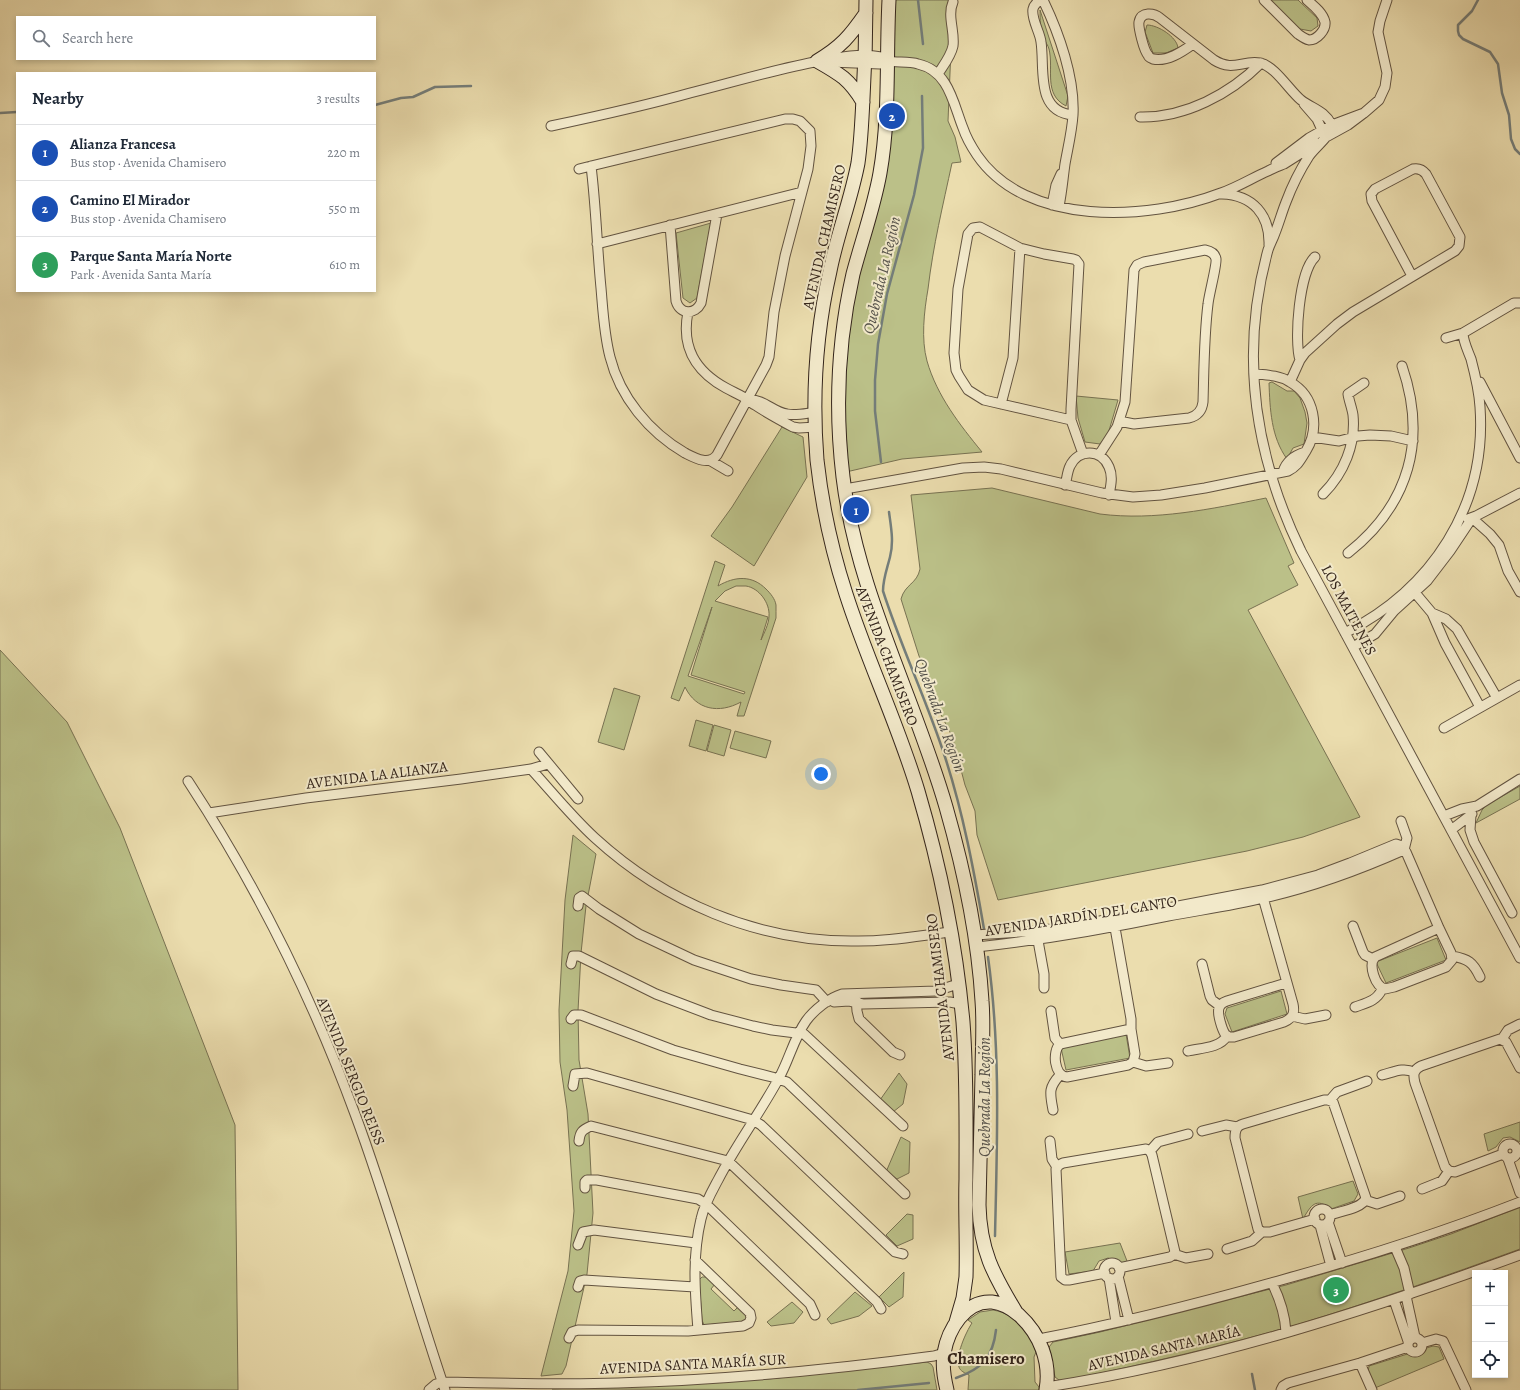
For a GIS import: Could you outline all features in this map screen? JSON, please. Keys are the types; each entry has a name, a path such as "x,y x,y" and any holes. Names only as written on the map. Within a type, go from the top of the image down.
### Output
{"street":[{"name":"AVENIDA CHAMISERO","path":"866,0 865,60 859,152 856,171 836,246 822,309 817,358 816,432 822,491 830,536 838,569 852,612 903,745 918,791 940,875 958,984 964,1043 966,1106 966,1277 963,1298 956,1322 944,1353"},
{"name":"AVENIDA CHAMISERO","path":"889,0 885,128 880,174 853,277 842,338 839,374 839,438 845,489 853,532 866,582 922,731 942,791 960,858 976,941 982,1003 979,1205 980,1230 989,1263 1016,1312"},
{"path":"1055,206 1065,166 1073,115 1072,95 1064,56 1053,21 1042,0 1035,5 1033,13 1041,39 1045,90 1049,100 1056,109 1063,113 1073,115"},
{"path":"1264,0 1298,34 1310,40 1317,37 1323,31 1325,24 1322,16 1307,0"},
{"path":"1324,133 1348,125 1379,100 1387,78 1386,65 1378,32 1387,0"},
{"path":"938,74 952,50 953,44 950,13 953,2"},
{"path":"817,61 842,44 866,13"},
{"path":"1193,44 1167,58 1158,60 1151,58 1147,54 1139,28 1140,18 1146,14 1156,15 1218,63 1232,66 1253,63 1261,64 1272,70 1301,100 1317,120 1324,133"},
{"path":"551,126 632,108 817,61 844,56 865,60 880,56 888,60 918,63 928,67 938,74 950,91 967,139 986,167 1002,182 1019,193 1055,206 1096,211 1145,210 1179,205 1220,194 1246,183 1268,170 1282,165 1324,133 1332,125 1364,113"},
{"path":"817,61 846,78 856,90 863,102"},
{"path":"1140,117 1161,116 1184,110 1209,100 1239,82 1261,64"},
{"path":"1232,66 1236,71 1239,82"},
{"path":"1301,100 1323,112 1332,125"},
{"path":"579,169 773,122 793,119 800,121 808,128 812,140 810,161 782,267 772,325 768,361 717,455 711,461"},
{"name":"LOS MAITENES","path":"1324,133 1294,183 1269,248 1255,319 1253,355 1260,433 1274,486 1293,534 1520,958"},
{"path":"591,166 606,339 613,368 621,386 638,413 661,436 688,454 705,461 711,461 728,471"},
{"path":"1290,382 1300,360 1318,340 1345,317 1455,251 1459,246 1461,240 1426,174 1422,170 1417,169 1412,169 1375,189 1371,196 1372,201 1412,276"},
{"path":"597,244 802,192"},
{"name":"LOS MAITENES","path":"1220,194 1241,197 1262,213 1267,224 1269,248"},
{"path":"670,225 676,301 680,309 688,312 695,310 701,302 717,214"},
{"path":"1071,420 984,400 974,394 962,382 956,370 954,346 958,289 967,238 972,228 980,227 1020,248 1073,259 1079,264 1071,420 1083,454"},
{"path":"1001,404 1013,358 1020,248"},
{"path":"1098,455 1120,421 1126,395 1134,270 1137,265 1144,262 1205,250 1212,252 1216,260 1209,292 1203,402 1200,411 1196,415 1189,418 1134,424 1120,421"},
{"path":"1300,360 1297,333 1300,306 1307,267 1315,257"},
{"path":"1446,338 1463,333 1514,303 1520,303"},
{"path":"688,312 685,327 686,339 689,350 695,362 704,373 759,408 793,427 816,432 829,430 835,432 839,438"},
{"path":"1345,633 1375,616 1413,590 1440,554 1460,519 1472,487 1480,441 1480,403 1474,370 1463,333"},
{"path":"1348,553 1374,530 1393,502 1404,478 1414,430 1413,404 1402,366"},
{"path":"1474,370 1490,404 1520,458"},
{"path":"845,489 963,468 977,467 1001,469 1109,495 1133,497 1174,493 1231,484 1282,472 1291,459 1305,452 1312,437 1314,420 1311,408 1305,396 1290,382 1275,376 1254,374"},
{"path":"1324,494 1340,473 1352,438 1353,415 1348,394 1364,383"},
{"path":"748,400 760,401 788,415 816,412"},
{"path":"1480,403 1486,401 1490,404"},
{"path":"1312,437 1339,442 1370,435 1391,436 1413,440"},
{"path":"1066,485 1070,466 1075,459 1083,454 1091,453 1098,455 1106,462 1110,469 1111,482 1109,495"},
{"path":"1460,519 1472,518 1520,493"},
{"path":"1353,647 1375,634 1413,590 1439,566 1472,518"},
{"path":"1472,518 1490,534 1499,545 1508,571 1520,592"},
{"path":"1413,590 1432,613 1445,642 1480,708"},
{"path":"1432,613 1446,619 1456,629 1497,698"},
{"path":"1444,728 1520,685"},
{"path":"539,752 578,799"},
{"name":"AVENIDA LA ALIANZA","path":"209,813 306,798 531,769 548,764"},
{"path":"531,769 583,827 619,858 662,888 695,906 718,916 768,932 803,938 834,941 885,940 950,932"},
{"path":"1451,830 1471,815 1478,806 1520,779"},
{"name":"AVENIDA SERGIO REISS","path":"188,781 233,852 275,931 328,1045 355,1114 374,1169 444,1386"},
{"path":"1444,816 1462,809 1478,806"},
{"path":"1471,815 1470,830 1474,842 1512,913"},
{"path":"1382,989 1394,987 1446,967 1451,963 1452,956 1404,850 1407,838 1401,821"},
{"name":"AVENIDA JARDÍN DEL CANTO","path":"976,941 1037,936 1114,923 1262,894 1334,874 1390,846 1400,845 1404,850"},
{"path":"1262,894 1293,1007 1292,1016 1284,1022 1234,1037 1227,1036 1223,1030 1219,1012 1220,1006 1227,1001 1286,983"},
{"path":"578,906 579,898 582,896 633,931 688,958 751,979 816,990 829,1001 863,1004 952,1002 960,1004"},
{"path":"1114,923 1131,1019 1135,1054 1133,1062 1128,1065 1067,1077 1060,1075 1057,1070 1056,1055 1057,1047 1060,1044 1131,1029"},
{"path":"1353,926 1363,952 1372,959"},
{"path":"1372,959 1377,955 1439,928"},
{"path":"1037,936 1044,974 1044,988"},
{"path":"571,964 573,956 579,956 673,1001 704,1012 753,1026 779,1031 800,1032 810,1038 904,1126"},
{"path":"1452,956 1473,964 1480,977"},
{"path":"1372,959 1372,967 1378,984 1382,989"},
{"path":"1202,964 1211,999 1220,1006"},
{"path":"698,1330 695,1260 700,1219 728,1160 778,1079 806,1021 813,1013 836,995 856,992 936,991 958,984"},
{"path":"1354,1007 1376,999 1382,989"},
{"path":"856,992 856,1003 859,1019 893,1052 900,1055"},
{"path":"1051,1011 1055,1038 1060,1044"},
{"path":"571,1019 574,1015 580,1015 673,1050 787,1082 905,1194"},
{"path":"1292,1016 1305,1019 1326,1015"},
{"path":"1414,1072 1421,1066 1495,1040 1502,1039 1508,1030 1520,1024"},
{"path":"1188,1051 1218,1045 1227,1036"},
{"path":"1502,1039 1506,1042 1520,1068"},
{"path":"964,1043 968,1047 974,1048 978,1048 982,1045"},
{"path":"1133,1062 1146,1066 1168,1063"},
{"path":"1382,1075 1400,1070 1414,1072"},
{"path":"573,1086 575,1074 587,1072 753,1120 761,1125 894,1252 903,1254"},
{"path":"1414,1072 1415,1083 1445,1167 1449,1171 1456,1172 1513,1153"},
{"path":"1053,1110 1050,1090 1052,1084 1060,1075"},
{"path":"1202,1132 1226,1125 1237,1127 1324,1100 1330,1100 1337,1092 1367,1081"},
{"path":"1330,1100 1334,1105 1366,1200"},
{"path":"579,1141 582,1129 590,1126 728,1160 866,1291 881,1308"},
{"path":"1237,1127 1235,1131 1235,1138 1256,1226 1262,1232"},
{"path":"1150,1151 1158,1142 1188,1134"},
{"path":"1050,1141 1052,1159 1057,1167"},
{"path":"1144,1149 1150,1151 1175,1247 1174,1254 1170,1258 1113,1274 1065,1280 1061,1277 1055,1171 1057,1167 1063,1163 1144,1149"},
{"path":"1513,1153 1520,1165"},
{"path":"1513,1153 1520,1193"},
{"path":"1422,1189 1442,1180 1449,1171"},
{"path":"585,1188 585,1182 587,1180 597,1180 698,1199 706,1204 810,1304 814,1315"},
{"path":"1366,1200 1377,1204 1400,1196"},
{"path":"1227,1249 1252,1241 1262,1232 1270,1232 1323,1220 1360,1205 1366,1200"},
{"path":"1039,1339 1129,1320 1272,1283 1395,1247 1520,1202"},
{"path":"1323,1220 1342,1263"},
{"path":"1323,1220 1331,1266"},
{"path":"578,1245 583,1232 594,1230 696,1243"},
{"path":"1395,1247 1406,1274 1413,1342"},
{"path":"1174,1254 1186,1258 1208,1254"},
{"name":"AVENIDA SANTA MARÍA","path":"1046,1389 1130,1372 1214,1352 1286,1332 1394,1300 1520,1255"},
{"path":"569,1338 572,1332 578,1330 698,1330 744,1326 749,1323 752,1318 750,1313 695,1260"},
{"path":"1113,1274 1129,1320"},
{"path":"1113,1274 1116,1322"},
{"path":"578,1287 580,1281 584,1280 695,1287"},
{"path":"1272,1283 1281,1304 1286,1332"},
{"path":"1394,1300 1413,1342"},
{"path":"956,1322 969,1310 986,1302 999,1303 1016,1312 1030,1326 1039,1339 1045,1359 1046,1389"},
{"path":"1281,1390 1283,1386 1288,1383 1360,1363 1413,1342 1436,1338 1443,1341 1447,1346 1466,1390"},
{"path":"944,1353 943,1369 947,1390"},
{"name":"AVENIDA SANTA MARÍA SUR","path":"444,1386 690,1380 807,1371 934,1356 944,1353"},
{"path":"1360,1363 1372,1390"},
{"path":"429,1390 436,1384 444,1386"}],"green space":[{"path":"894,0 953,0 948,121 955,137 961,162 952,163 938,226 925,307 924,344 931,374 943,398 950,410 982,452 902,459 846,472 844,367 855,289 867,243"},
{"path":"1270,0 1298,0 1317,18 1318,26 1311,31 1300,29"},
{"path":"1040,10 1068,96 1066,106 1054,95 1052,88 1049,48 1042,31"},
{"path":"1147,25 1156,27 1166,32 1177,44 1178,48 1166,53 1153,53 1145,32"},
{"path":"711,223 697,298 690,303 683,298 676,233"},
{"path":"1272,382 1287,391 1294,391 1300,398 1305,412 1307,423 1304,444 1293,448 1287,459 1278,442 1272,422 1269,383"},
{"path":"1076,396 1118,400 1108,434 1100,444 1085,442 1078,418"},
{"path":"782,427 803,437 807,477 754,566 711,536 732,507"},
{"path":"992,488 1100,514 1121,516 1183,513 1266,498 1294,563 1288,566 1298,585 1248,610 1360,817 1303,837 1247,851 998,900 977,835 975,811 965,785 952,736 938,709 930,679 919,656 901,599 905,590 916,578 920,569 911,495"},
{"path":"715,561 725,565 718,586 731,580 743,578 761,584 770,593 775,601 776,618 744,716 737,716 741,702 725,708 709,708 695,701 685,687 679,701 671,698","holes":["736,586 751,587 766,601 769,611 769,619 761,640 768,617 715,601 725,591","712,607 691,675 745,692 744,694 688,676"]},
{"path":"0,650 67,722 120,828 235,1125 238,1390 0,1390"},
{"path":"614,688 640,696 624,750 598,742"},
{"path":"696,720 713,725 706,751 689,746"},
{"path":"714,725 731,730 724,756 707,751"},
{"path":"735,731 771,741 766,758 730,748"},
{"path":"1520,786 1520,799 1476,823 1482,810 1487,805"},
{"path":"573,835 596,854 586,906 581,953 578,1011 579,1060 588,1114 593,1213 587,1274 566,1366 562,1374 541,1376 568,1271 574,1211 567,1110 560,1062 559,1010 565,900"},
{"path":"1437,938 1446,960 1386,983 1376,962"},
{"path":"1281,991 1287,1014 1232,1032 1225,1014 1227,1008"},
{"path":"1126,1034 1130,1058 1066,1070 1061,1048"},
{"path":"899,1073 907,1084 903,1104 893,1112 880,1100"},
{"path":"1520,1122 1520,1142 1510,1137 1503,1138 1496,1147 1488,1151 1484,1134"},
{"path":"901,1137 910,1142 909,1173 897,1179 886,1172"},
{"path":"1353,1181 1358,1194 1354,1201 1331,1209 1326,1205 1318,1203 1314,1204 1303,1219 1298,1197"},
{"path":"1520,1207 1520,1249 1380,1298 1296,1325 1239,1341 1065,1381 1059,1380 1055,1377 1049,1347 1053,1342 1100,1332 1286,1285 1451,1234"},
{"path":"907,1214 913,1215 913,1239 897,1246 886,1235"},
{"path":"1120,1243 1127,1261 1123,1264 1108,1258 1099,1261 1093,1271 1069,1274 1065,1252"},
{"path":"904,1272 903,1297 889,1307 879,1297"},
{"path":"702,1277 707,1277 715,1284 711,1289 734,1311 739,1306 747,1317 743,1322 704,1325 702,1320 699,1280"},
{"path":"855,1292 872,1306 859,1316 831,1324 827,1319"},
{"path":"792,1302 803,1312 794,1323 771,1326 767,1322"},
{"path":"993,1310 1008,1315 1015,1320 1030,1337 1036,1352 1034,1357 1035,1382 1039,1387 1039,1390 968,1390 969,1375 960,1370 958,1357 962,1344 972,1323 968,1320 980,1312"},
{"path":"1433,1346 1439,1347 1444,1359 1375,1388 1368,1373 1369,1366"},
{"path":"927,1362 933,1367 937,1390 552,1389 768,1379"}],"waterway":[{"name":"Quebrada La Región","path":"918,0 923,44"},
{"path":"1478,0 1472,11 1458,25 1459,35 1463,39 1490,52 1498,64 1502,93 1509,115 1511,139 1515,149 1520,154"},
{"path":"376,105 401,98 413,97 435,87 471,86"},
{"name":"Quebrada La Región","path":"881,462 875,411 875,380 878,344 887,294 914,195 923,148 922,96"},
{"path":"0,113 16,112"},
{"name":"Quebrada La Región","path":"889,512 892,546 884,578 883,591 938,736 951,778 968,842 984,929"},
{"name":"Quebrada La Región","path":"988,957 995,1027 997,1096 995,1236"},
{"name":"Quebrada La Región","path":"956,1378 973,1370 985,1361 992,1348 996,1330"},
{"path":"1252,1374 1255,1390"},
{"name":"Quebrada La Región","path":"858,1390 929,1383"}],"place":[{"name":"Camino El Mirador","path":"892,116"},
{"name":"Alianza Francesa","path":"856,510"},
{"name":"Parque Santa María Norte","path":"1336,1290"}],"district":[{"name":"Chamisero","path":"986,1358"}]}
